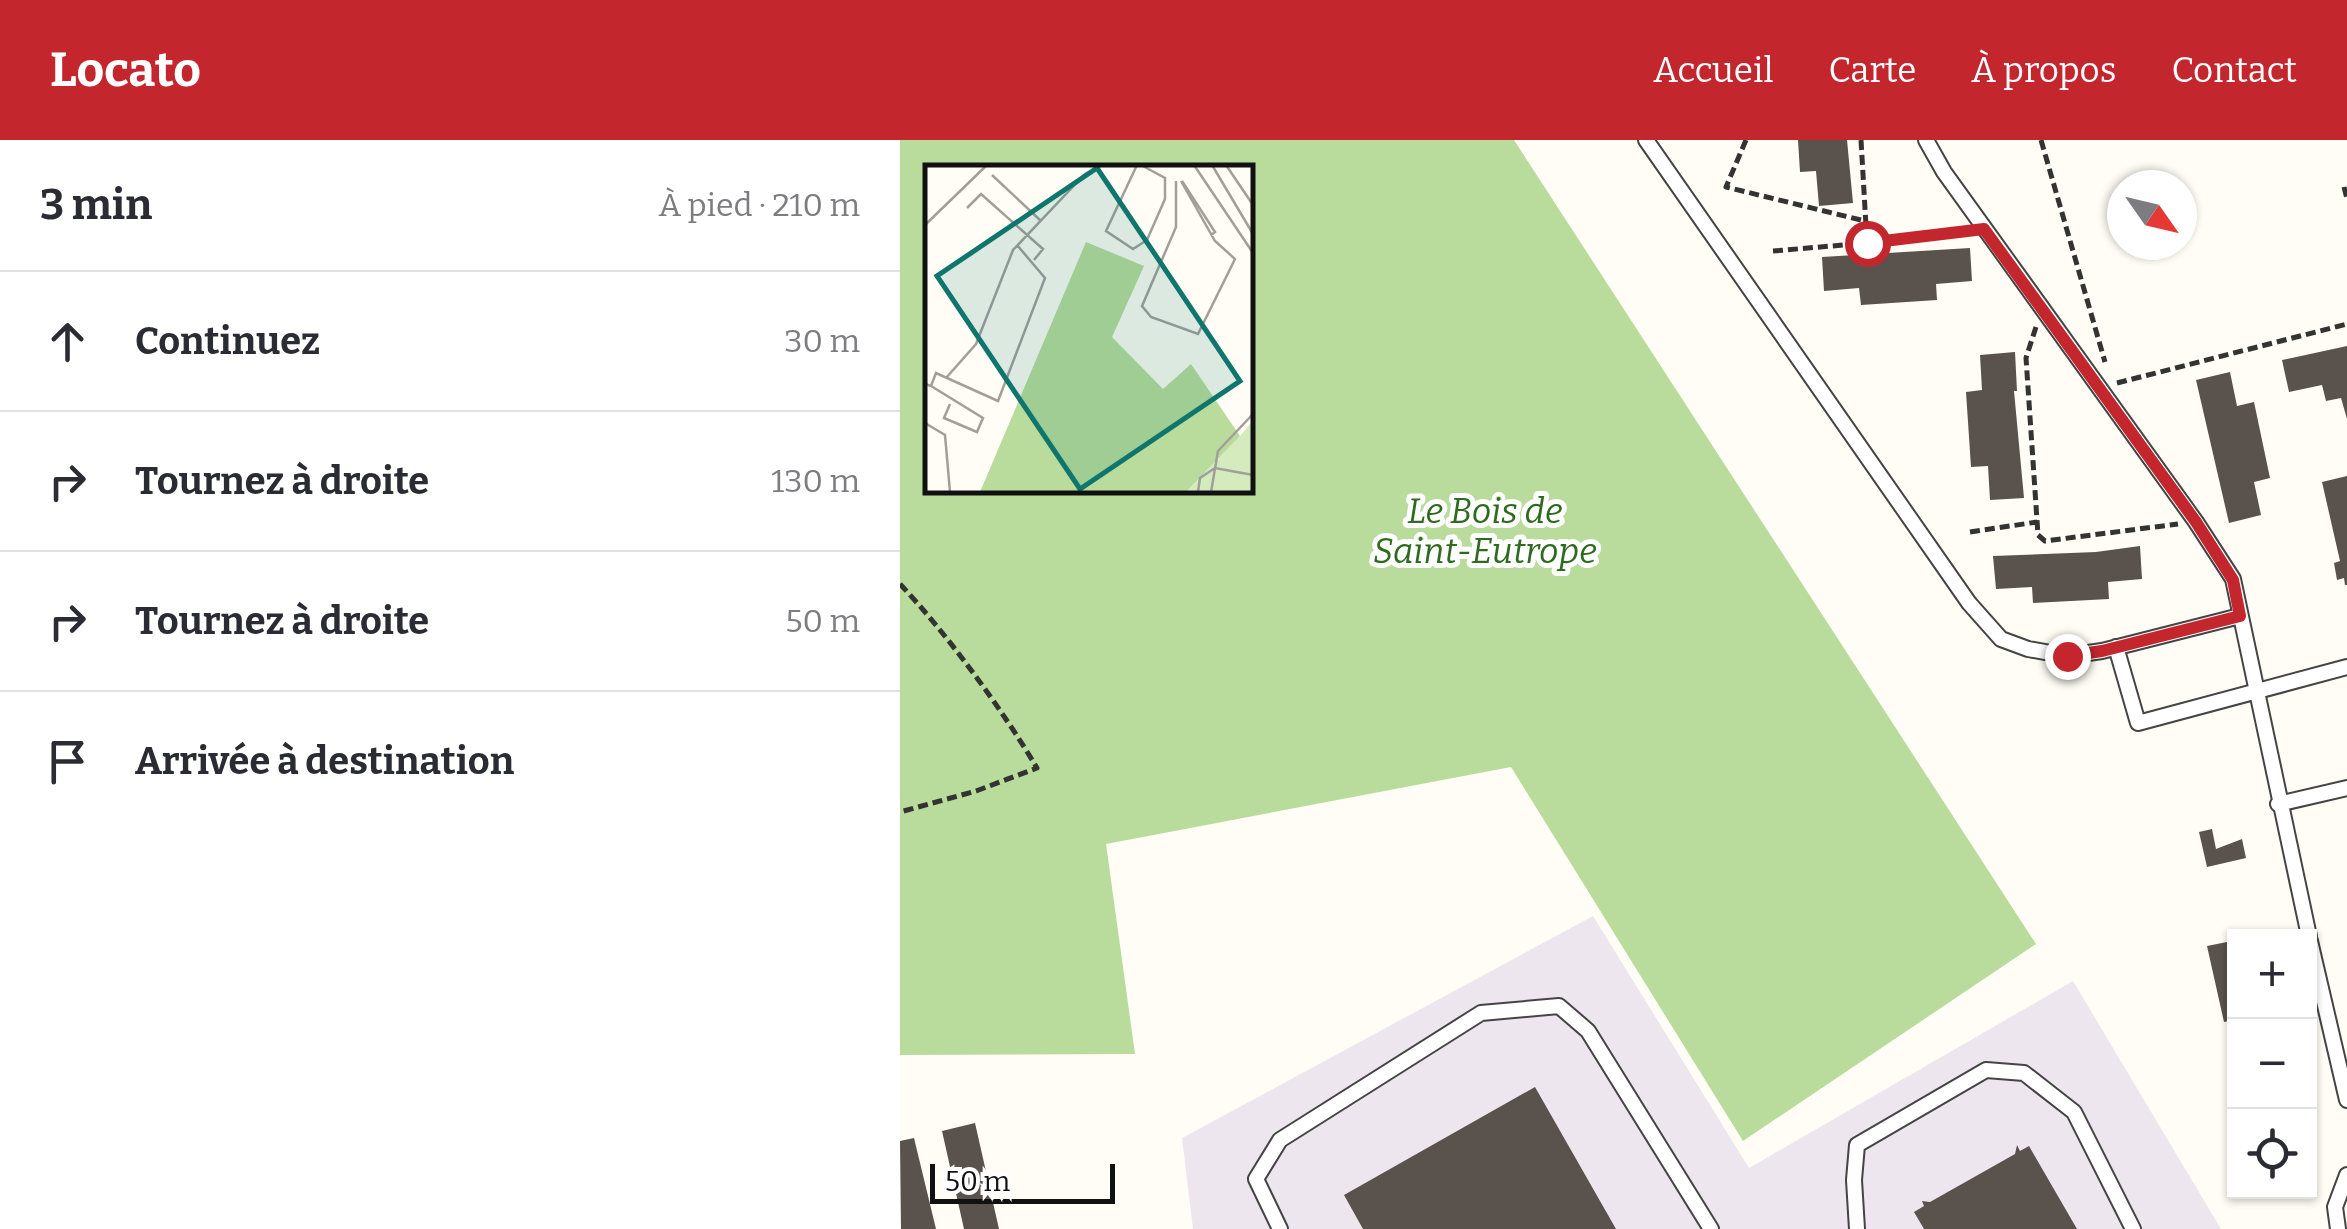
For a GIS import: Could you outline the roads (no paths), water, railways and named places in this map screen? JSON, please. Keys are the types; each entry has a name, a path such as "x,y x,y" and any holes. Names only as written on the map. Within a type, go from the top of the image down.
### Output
{"lane":[{"path":"1646,140 1969,603 2001,639 2067,656 2240,616"},
{"path":"1926,140 2045,316 2105,386 2233,580 2307,929"},
{"path":"2116,647 2138,723 2347,666"},
{"path":"2278,804 2347,788"},
{"path":"2317,973 2347,1100"},
{"path":"1280,1229 1256,1180 1280,1140 1481,1013 1560,1006 1588,1032 1711,1229"},
{"path":"1856,1229 1857,1145 1986,1070 2024,1073 2074,1112 2133,1229"},
{"path":"2338,1229 2334,1207 2347,1175"}],"park label":[{"name":"Le Bois de Saint-Eutrope","path":"1485,531"}]}
